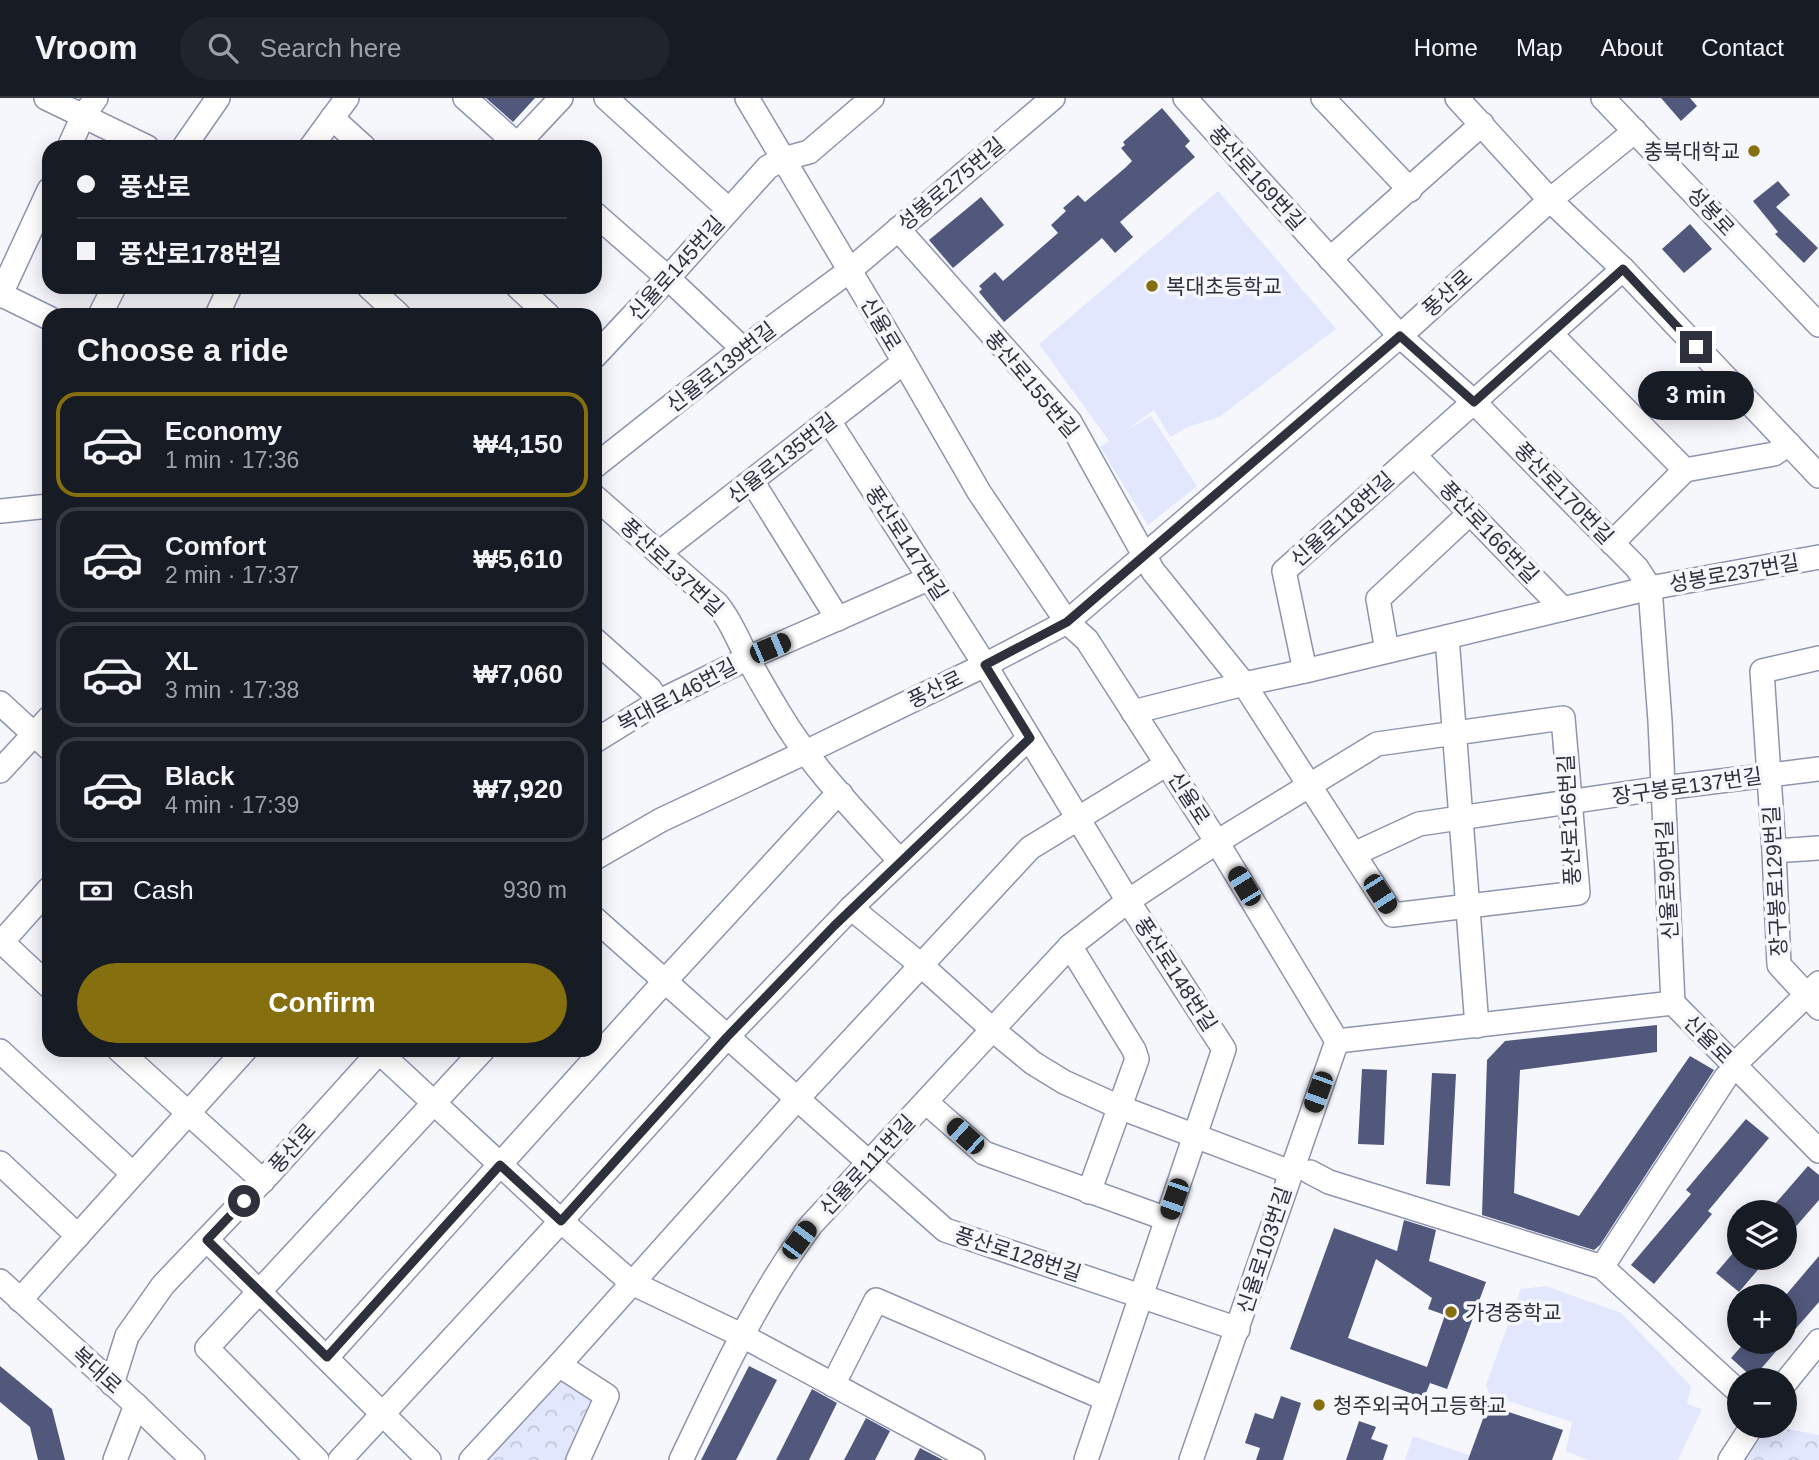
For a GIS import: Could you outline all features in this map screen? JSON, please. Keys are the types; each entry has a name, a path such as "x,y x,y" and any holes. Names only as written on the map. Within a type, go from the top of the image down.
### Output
{"street":[{"path":"46,98 90,107 137,140"},
{"path":"189,140 218,98"},
{"path":"316,140 347,98"},
{"path":"465,98 510,140"},
{"path":"522,140 561,98"},
{"name":"신율로145번길","path":"606,98 729,210"},
{"name":"신율로","path":"747,98 979,492 1067,622 1087,640 1217,842 1337,1041 1673,1003 1730,1071 1819,1151"},
{"name":"신율로145번길","path":"602,349 768,167 783,159 809,152 872,98"},
{"name":"성봉로275번길","path":"849,271 1052,98"},
{"path":"1323,98 1410,190"},
{"path":"1457,98 1550,200 1623,269 1819,476"},
{"name":"성봉로","path":"1604,98 1819,325"},
{"name":"풍산로169번길","path":"1194,101 1400,336"},
{"path":"73,140 90,107"},
{"path":"332,118 356,140"},
{"path":"1330,259 1482,124"},
{"name":"풍산로","path":"602,855 661,820 985,665 1067,622 1400,336 1550,200 1635,131"},
{"path":"42,205 0,295 42,315"},
{"path":"602,220 743,349"},
{"name":"풍산로155번길","path":"898,229 1070,422 1143,555"},
{"path":"1414,455 1623,269"},
{"name":"신율로139번길","path":"602,460 743,349 849,271"},
{"path":"381,294 393,308"},
{"path":"526,294 540,308"},
{"path":"1551,334 1685,470"},
{"name":"풍산로170번길","path":"1400,336 1474,402 1637,568 1650,588"},
{"name":"신율로135번길","path":"659,553 904,362"},
{"name":"풍산로147번길","path":"829,421 985,665"},
{"path":"1612,543 1685,470 1774,454 1788,444"},
{"name":"풍산로166번길","path":"1414,455 1563,609"},
{"name":"신율로118번길","path":"1305,671 1284,571 1414,455"},
{"path":"752,481 838,619"},
{"name":"풍산로137번길","path":"602,503 725,613 782,718 806,752"},
{"path":"0,512 42,507"},
{"path":"1387,651 1378,599 1470,513"},
{"name":"풍산로156번길","path":"1143,555 1244,684 1309,785 1394,915 1578,893 1563,718 1377,744 1309,785"},
{"name":"성봉로237번길","path":"1650,588 1819,557"},
{"name":"복대로146번길","path":"602,737 658,702 748,658 930,579"},
{"path":"1133,712 1650,588"},
{"name":"신율로90번길","path":"1650,588 1660,721 1673,1003"},
{"path":"1447,637 1477,1026"},
{"path":"602,646 650,689 658,702"},
{"name":"장구봉로129번길","path":"1815,995 1779,965 1762,671 1819,658"},
{"name":"풍산로148번길","path":"985,665 1128,901 1224,1049 1086,1460"},
{"path":"0,703 42,733"},
{"path":"0,771 42,736"},
{"path":"340,1460 727,1037 851,908 1030,738"},
{"path":"806,752 900,861"},
{"path":"471,1460 797,1099 1030,848 1167,764"},
{"name":"장구봉로137번길","path":"1354,853 1419,824 1663,788 1819,769"},
{"name":"신율로111번길","path":"681,1460 741,1335 788,1256 811,1225 1070,946 1128,901 1309,785"},
{"path":"602,1051 830,802 841,794"},
{"path":"1774,851 1819,848"},
{"path":"42,897 1,943 42,980"},
{"path":"851,908 1033,1063 1064,1082 1119,1107 1195,1136 1329,1182 1602,1267 1727,1381"},
{"name":"풍산로128번길","path":"602,930 665,981 945,1230 1238,1329"},
{"path":"1070,946 1137,1059 1089,1192 1167,1219"},
{"path":"1602,1267 1730,1071 1815,995"},
{"name":"신율로103번길","path":"1191,1460 1238,1329 1300,1172 1337,1041"},
{"path":"0,1051 133,1174"},
{"path":"127,1057 263,1181"},
{"path":"20,1300 240,1057"},
{"name":"풍산로","path":"112,1384 127,1336 163,1285 263,1181 374,1057"},
{"path":"385,1057 561,1221 632,1283 741,1335 973,1460"},
{"path":"317,1460 207,1348 476,1057"},
{"path":"327,1357 597,1057"},
{"name":"신율로111번길","path":"926,1102 984,1153 1089,1192"},
{"path":"0,1163 78,1236"},
{"path":"207,1240 429,1460"},
{"name":"복대로","path":"0,1281 193,1460"},
{"path":"833,1385 876,1300 1106,1399"},
{"path":"1797,1368 1819,1340"},
{"path":"559,1365 607,1396 578,1460"},
{"path":"115,1460 136,1405"},
{"path":"1730,1460 1744,1438"}],"green space":[{"path":"1218,191 1336,329 1219,417 1188,427 1170,437 1154,410 1125,431 1151,416 1197,486 1148,525 1100,447 1109,441 1039,344"},
{"path":"1546,1286 1621,1313 1691,1386 1687,1404 1702,1409 1678,1460 1588,1460 1566,1451 1572,1422 1490,1395 1486,1385 1521,1289"},
{"path":"561,1374 597,1396 569,1460 481,1460"},
{"path":"1797,1431 1819,1435 1819,1460 1743,1460 1760,1438 1797,1438"},
{"path":"1413,1436 1483,1460 1405,1460"}],"building":[{"path":"486,98 535,98 513,122"},
{"path":"1661,98 1690,98 1697,106 1681,121"},
{"path":"1162,108 1190,141 1185,146 1195,157 1120,222 1133,237 1115,253 1102,238 1004,322 979,292 982,289 979,286 995,272 1003,281 1058,233 1051,225 1066,211 1063,208 1078,195 1085,202 1125,168 1132,161 1121,148 1125,145 1123,142"},
{"path":"1778,181 1790,195 1776,207 1818,248 1804,263 1775,234 1778,232 1753,201"},
{"path":"981,197 1004,225 953,268 929,240"},
{"path":"1690,224 1712,249 1684,273 1662,249"},
{"path":"1657,1025 1657,1052 1520,1070 1514,1193 1579,1216 1690,1056 1714,1070 1600,1245 1594,1250 1482,1215 1487,1060 1505,1041"},
{"path":"1362,1069 1387,1070 1384,1145 1358,1144"},
{"path":"1432,1073 1456,1074 1450,1186 1426,1184"},
{"path":"1746,1119 1769,1138 1708,1211 1712,1214 1654,1284 1631,1265 1691,1194 1686,1190"},
{"path":"1808,1166 1819,1175 1819,1200 1797,1225 1797,1200 1778,1200"},
{"name":"가경중학교","path":"1404,1220 1436,1230 1429,1261 1486,1282 1447,1389 1430,1383 1424,1398 1290,1349 1334,1228 1397,1251","holes":["1376,1259 1432,1298 1428,1309 1445,1315 1427,1367 1348,1338"]},
{"path":"1819,1256 1819,1302 1797,1327 1797,1284"},
{"path":"1727,1260 1727,1270 1758,1270 1746,1284 1729,1284 1716,1273"},
{"path":"1734,1354 1774,1354 1762,1368 1742,1368 1731,1358"},
{"path":"0,1366 52,1409 65,1460 38,1460 30,1427 0,1402"},
{"path":"749,1366 777,1380 736,1460 701,1460"},
{"path":"812,1389 837,1403 809,1460 776,1460"},
{"path":"1281,1396 1301,1403 1283,1460 1256,1460 1260,1448 1245,1443 1255,1413 1273,1419"},
{"path":"1488,1405 1563,1430 1552,1460 1468,1460"},
{"path":"866,1418 890,1431 875,1460 844,1460"},
{"path":"1359,1421 1376,1427 1371,1439 1388,1445 1383,1460 1346,1460"},
{"path":"920,1448 943,1460 914,1460"}],"place":[{"name":"충북대학교","path":"1754,151"},
{"name":"복대초등학교","path":"1152,286"},
{"name":"가경중학교","path":"1451,1312"},
{"name":"청주외국어고등학교","path":"1319,1405"}],"route":[{"path":"244,1201 207,1240 327,1357 500,1165 561,1221 727,1037 834,926 1030,738 985,665 1067,622 1400,336 1474,402 1623,269 1696,347"}]}
